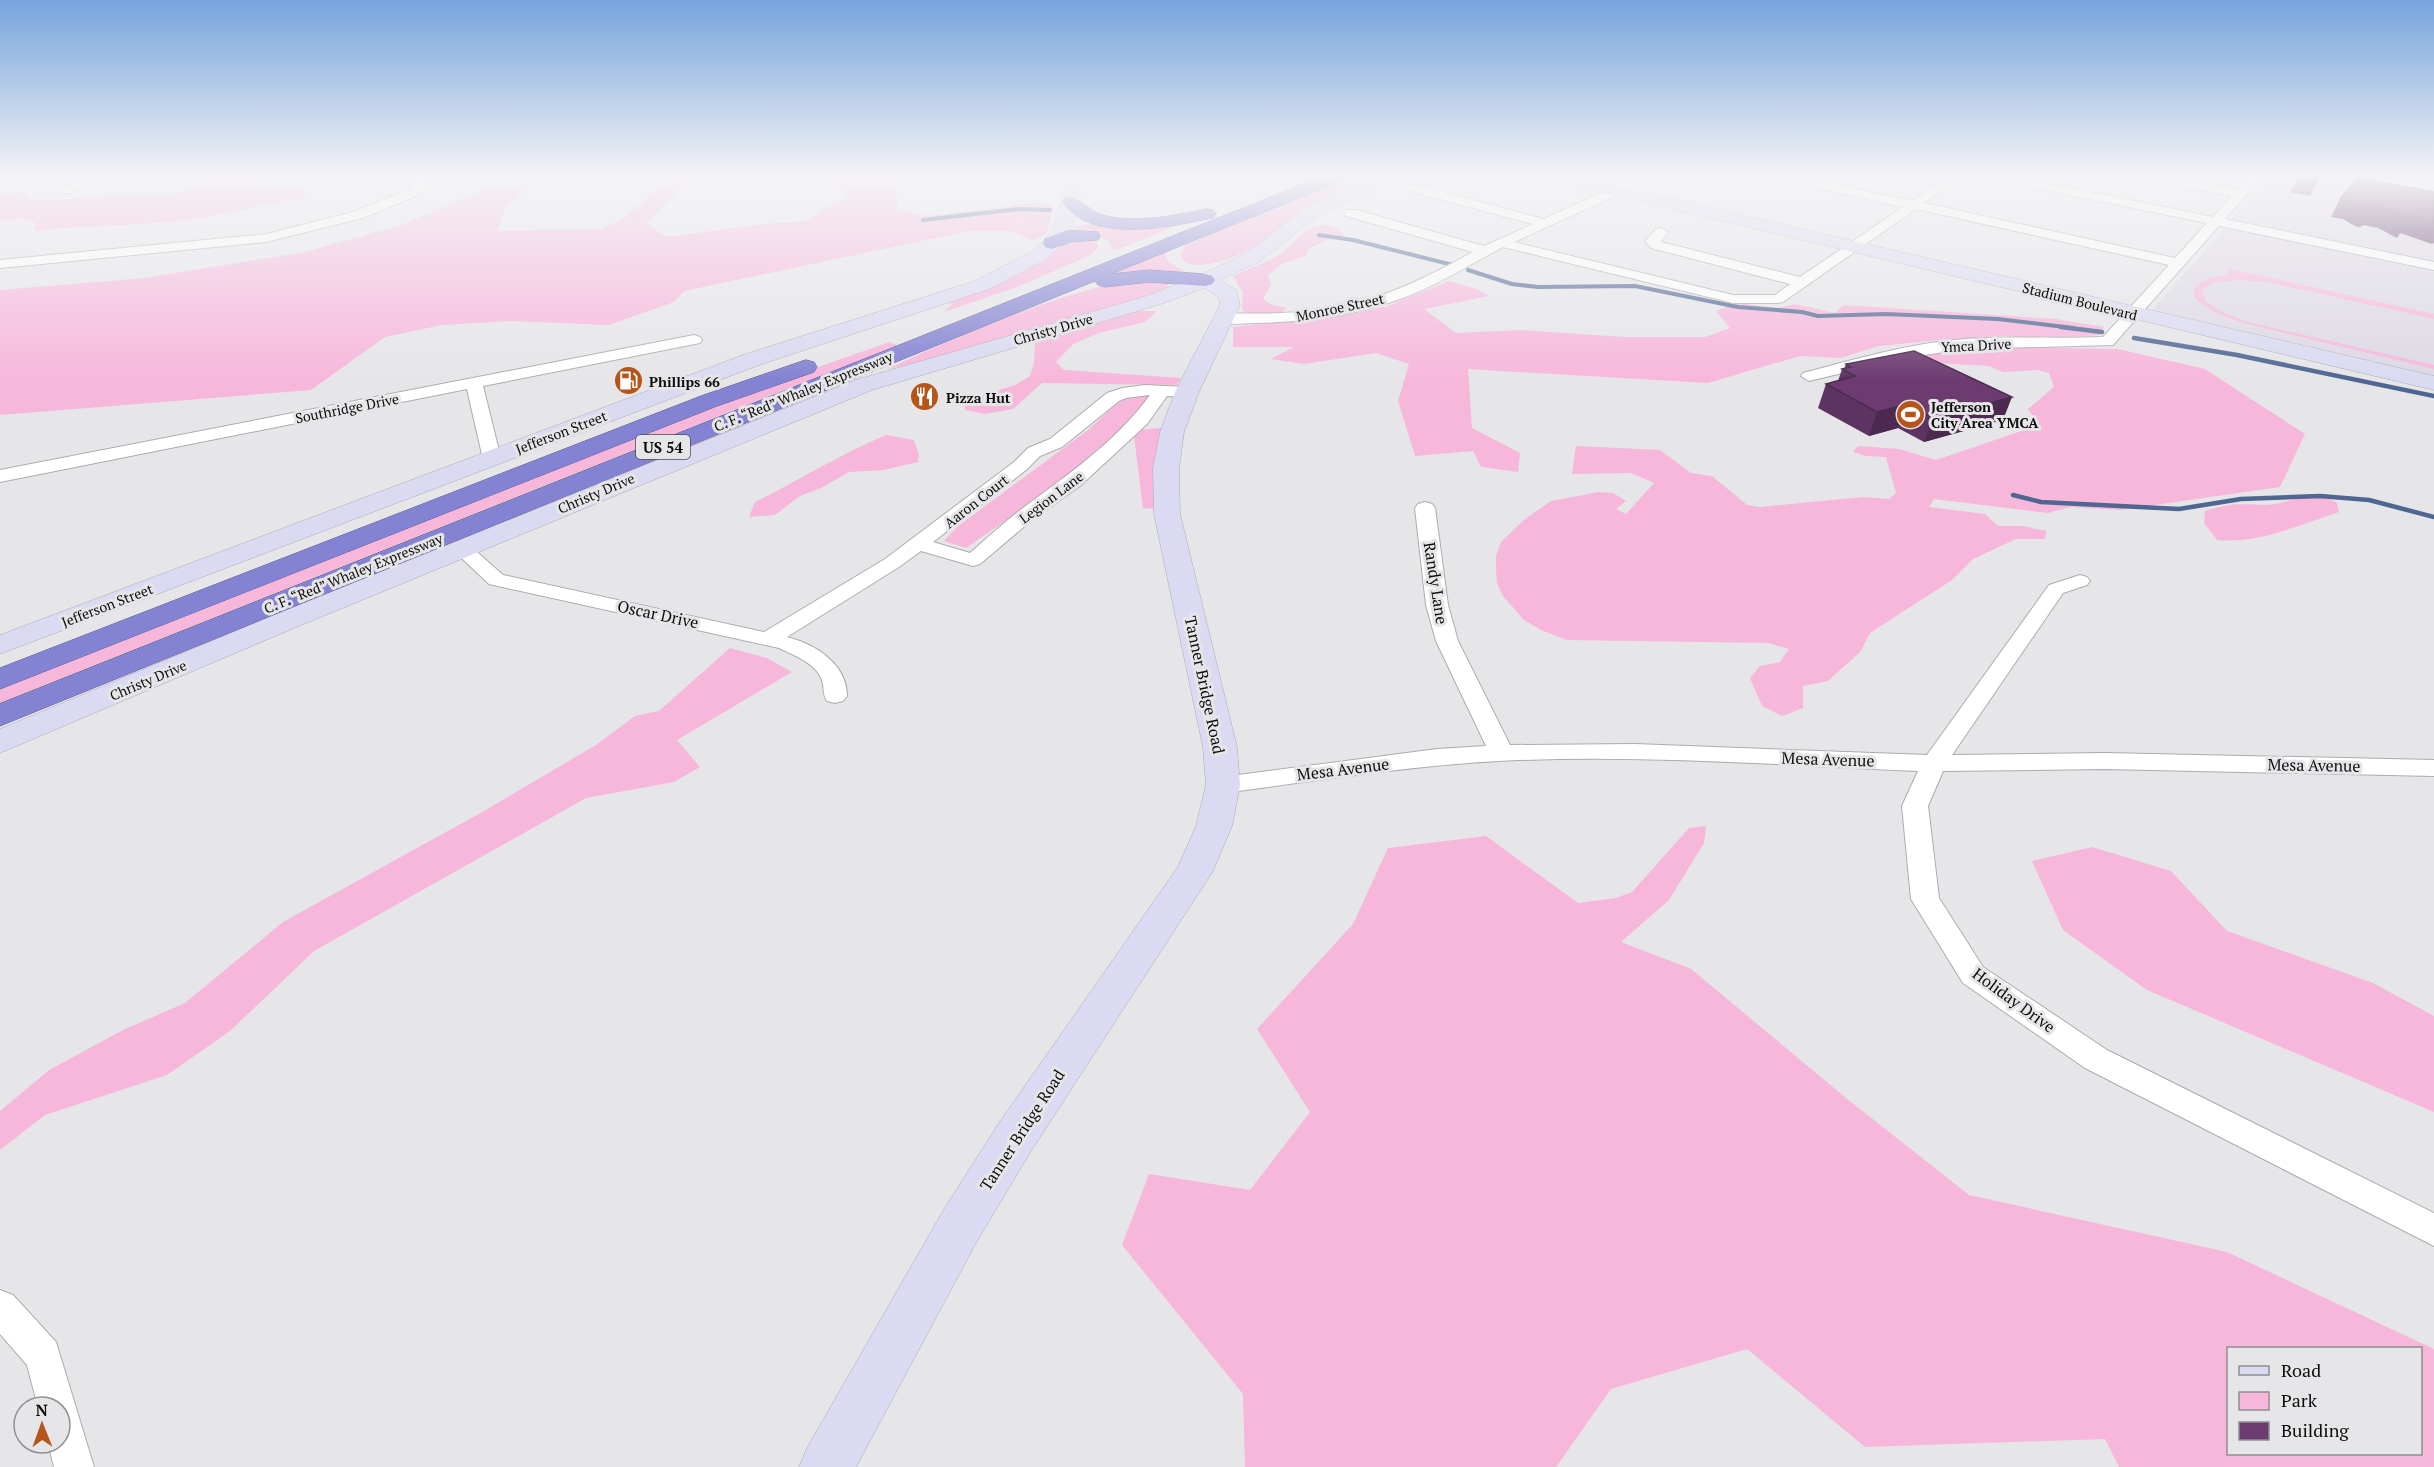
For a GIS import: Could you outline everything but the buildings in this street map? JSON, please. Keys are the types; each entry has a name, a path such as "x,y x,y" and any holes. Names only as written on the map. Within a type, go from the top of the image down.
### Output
{"highway":[{"path":"1027,291 1102,253 1105,243"},
{"name":"C. F. “Red” Whaley Expressway","path":"0,679 709,401 1027,291 1146,243"},
{"name":"C. F. “Red” Whaley Expressway","path":"0,716 1169,243"},
{"path":"1182,243 1173,250 1171,260 1179,266 1210,278"},
{"path":"989,316 1108,280 1149,276 1210,278"},
{"path":"1149,276 1173,283 1174,290 1169,294"}],"street":[{"path":"0,264 210,243"},
{"name":"Jefferson Street","path":"0,645 752,360 982,285 1038,256 1049,243"},
{"path":"1210,278 1252,258 1271,243"},
{"path":"1458,243 1485,251"},
{"name":"Monroe Street","path":"1223,318 1250,320 1289,317 1368,303 1414,288 1500,243"},
{"path":"1503,243 1733,299 1778,299 1856,243"},
{"path":"1654,243 1801,282"},
{"name":"Stadium Boulevard","path":"1841,243 2434,383"},
{"path":"2094,243 2180,262"},
{"name":"Ymca Drive","path":"1809,376 1930,347 1966,344 2069,345 2107,342 2197,243"},
{"path":"2325,243 2434,266"},
{"name":"Christy Drive","path":"0,742 462,549 864,385 1169,294 1210,278"},
{"name":"Tanner Bridge Road","path":"826,1467 960,1226 1009,1147 1195,871 1214,826 1223,784 1220,747 1167,514 1166,468 1175,391 1230,305 1228,294 1210,278"},
{"name":"Southridge Drive","path":"0,476 694,340"},
{"path":"474,382 492,459"},
{"name":"Aaron Court","path":"769,638 920,544 1020,466 1034,452 1056,443 1113,397 1133,390 1175,391"},
{"name":"Legion Lane","path":"920,544 973,560 1024,516 1073,482 1175,391"},
{"name":"Randy Lane","path":"1425,508 1437,605 1447,641 1502,753"},
{"name":"Oscar Drive","path":"462,549 496,580 769,638 802,650 832,674 837,684 836,696"},
{"name":"Holiday Drive","path":"2080,581 2056,589 1934,763 1915,806 1925,899 1973,975 2096,1059 2434,1230"},
{"name":"Mesa Avenue","path":"1223,784 1437,757 1502,753 1635,752 1934,763 2105,761 2434,768"},
{"path":"0,1307 43,1356 54,1395"}],"shaded area":[{"path":"2211,243 2307,243 2434,270 2434,377 2157,314 2154,311 2155,307"},
{"path":"2347,243 2434,243 2434,262"}],"green space":[{"path":"336,243 910,243 684,291 674,302 609,325 512,321 442,325 385,337 311,390 0,415 0,290 145,278 305,252"},
{"path":"1059,243 1097,243 1098,248 1089,256 1017,287 944,312 952,304 946,302 1017,275 1036,264"},
{"path":"1133,243 1116,250 1111,249 1111,244"},
{"path":"1191,243 1262,243 1226,260 1198,265 1187,262 1180,255 1185,246"},
{"path":"1292,243 1320,243 1308,249 1305,256 1282,264 1268,275 1271,285 1263,299 1272,305 1286,308 1282,313 1256,315 1244,312 1243,293 1233,276 1266,262"},
{"path":"1167,250 1165,256 1168,262 1191,275 1100,278"},
{"path":"2230,269 2434,314 2434,319 2267,282 2235,280 2211,283 2202,291 2205,301 2224,313 2248,322 2434,365 2434,369 2244,323 2218,313 2194,297 2194,289 2197,285 2217,277 2233,276 2226,274"},
{"path":"1132,279 1167,283 1169,287 1164,292 928,360 888,369 1008,317 1069,295"},
{"path":"1449,281 1476,289 1489,296 1424,309 1456,333 1520,330 1625,337 1705,337 1730,328 1716,311 1737,303 1779,308 1795,304 1835,313 1844,305 2056,319 2104,327 2099,335 2055,338 2002,336 1939,340 1879,346 1840,358 1800,356 1708,383 1468,369 1472,428 1520,453 1518,472 1481,467 1473,451 1415,456 1398,401 1409,364 1376,353 1304,364 1271,359 1294,347 1233,347 1233,327 1345,315 1388,306"},
{"path":"1136,311 1157,311 1145,322 1099,333 1073,344 1056,362 1064,370 1181,378 1177,385 1042,383 1013,409 985,414 965,410 964,401 1015,385 1030,376 1034,363 1035,342"},
{"path":"890,342 901,347 784,390 0,703 0,684 729,398"},
{"path":"2011,347 2118,349 2205,369 2305,434 2280,487 2120,510 2070,507 2048,513 1934,499 1929,507 1985,514 1998,526 2023,526 2046,531 2045,539 2016,539 1973,559 1952,580 1870,633 1860,652 1828,681 1803,686 1803,708 1782,716 1762,706 1750,678 1760,666 1780,662 1789,649 1768,643 1567,640 1541,630 1524,620 1503,596 1497,583 1496,556 1501,542 1525,519 1551,501 1599,492 1613,493 1626,501 1616,509 1626,514 1654,483 1631,473 1572,474 1576,446 1660,450 1691,473 1712,476 1747,505 1760,507 1863,497 1889,499 1896,493 1886,457 1866,456 1853,452 1858,446 1899,449 1936,460 2039,425 2028,409 2054,387 2049,373 2038,370 2003,372 1989,366 1917,362 1918,355"},
{"path":"1151,394 1141,412 1079,469 966,548 944,541 957,527 1088,430 1126,395"},
{"path":"1161,428 1157,509 1143,508 1134,436 1140,430"},
{"path":"886,435 914,440 919,455 918,462 884,470 849,472 821,488 800,496 775,515 749,517 755,502"},
{"path":"2304,497 2327,498 2337,503 2339,512 2278,532 2248,539 2217,540 2204,523 2205,511 2214,508 2236,505 2271,505"},
{"path":"730,648 767,658 792,672 677,740 700,767 674,782 586,798 314,951 230,1031 167,1075 45,1115 0,1150 0,1111 49,1070 123,1030 185,1003 283,922 484,811 596,745 635,716 659,711"},
{"path":"1706,826 1704,843 1669,900 1621,942 1691,969 1846,1098 1969,1195 2227,1252 2434,1349 2434,1467 2119,1467 2105,1439 1865,1447 1747,1349 1611,1389 1556,1467 1245,1467 1243,1394 1122,1245 1149,1174 1250,1190 1310,1112 1257,1029 1353,924 1388,848 1486,836 1578,903 1616,898 1632,892 1689,828"},
{"path":"2092,847 2171,871 2227,931 2373,983 2434,1016 2434,1112 2147,990 2063,930 2032,861"}],"waterway":[{"path":"1367,243 1453,265"},
{"path":"1468,270 1512,284 1538,287 1635,286 1738,307 1802,312 1818,316 1886,314 1998,319 2073,328"},
{"path":"2061,327 2102,332"},
{"path":"2134,338 2237,355 2434,396"},
{"path":"2013,495 2041,502 2179,509 2241,499 2320,496 2369,500 2434,517"}],"place":[{"name":"Phillips 66","path":"628,381"},
{"name":"Pizza Hut","path":"925,397"},
{"name":"Jefferson City Area YMCA","path":"1910,414"}]}
